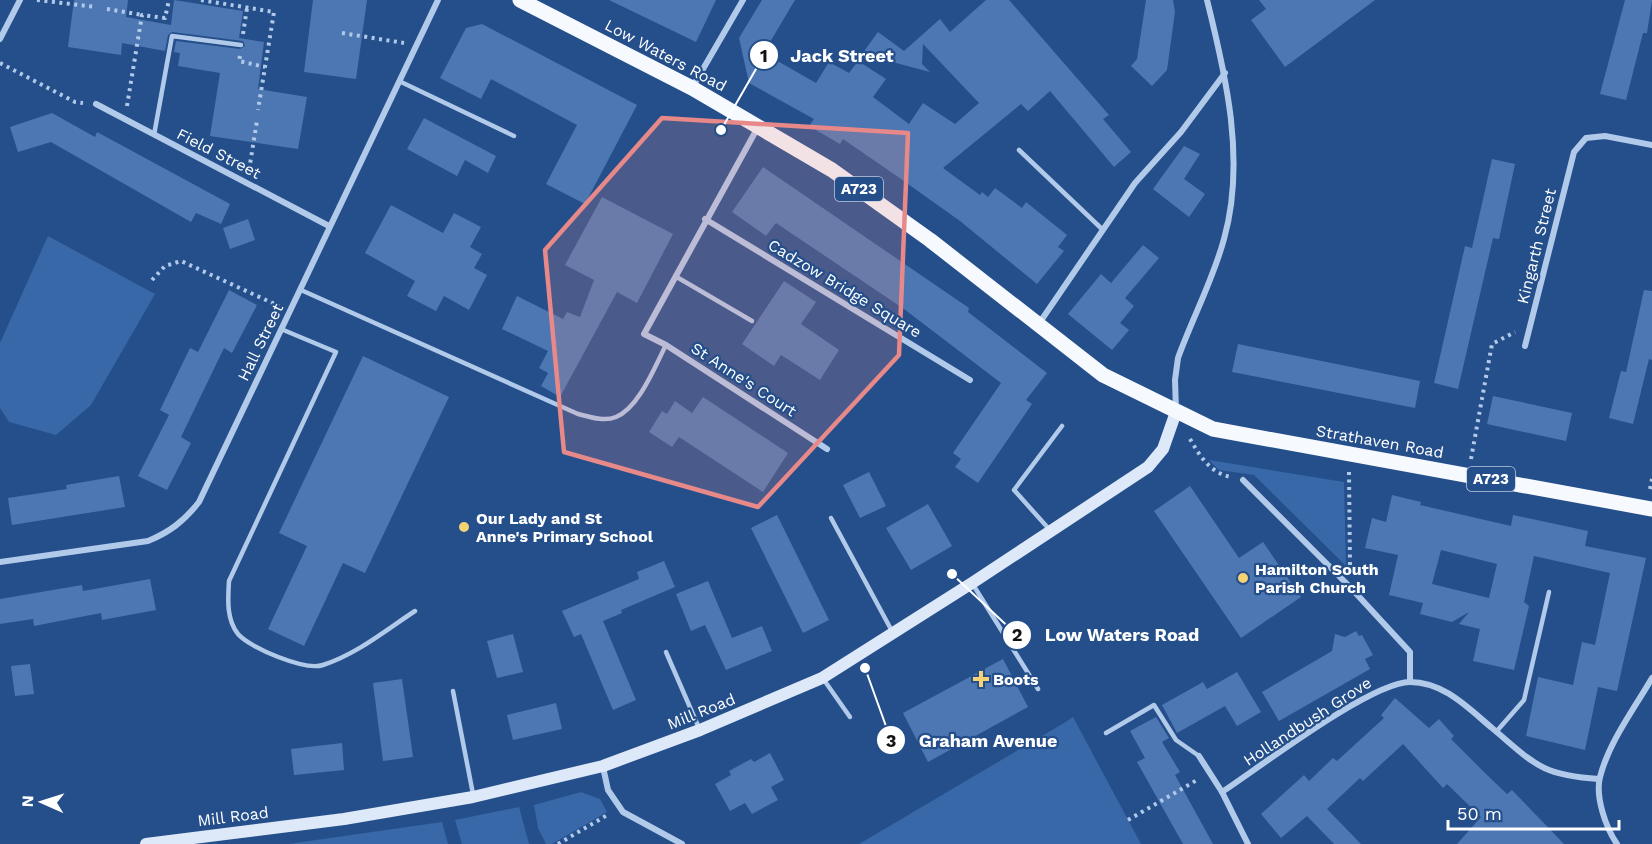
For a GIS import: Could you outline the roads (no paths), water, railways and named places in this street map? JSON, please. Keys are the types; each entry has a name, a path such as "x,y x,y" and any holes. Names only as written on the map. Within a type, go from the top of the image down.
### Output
{"main road":[{"name":"Low Waters Road","path":"520,0 692,88 832,170 904,221 1103,375 1176,412"},
{"name":"Strathaven Road","path":"1176,412 1213,429 1652,509"},
{"name":"Mill Road","path":"147,844 344,819 473,797 603,766 700,730 822,678 1148,467 1163,449 1176,412"}],"street":[{"path":"0,39 20,0"},
{"name":"Hall Street","path":"0,562 147,541 166,534 186,519 199,502 438,0"},
{"path":"692,88 743,0"},
{"path":"1176,412 1175,380 1178,358 1225,238 1233,172 1231,122 1225,73 1207,0"},
{"path":"1038,326 1135,183 1181,132 1225,73"},
{"name":"Field Street","path":"96,104 329,226"},
{"path":"675,276 758,126"},
{"name":"Kingarth Street","path":"1525,346 1574,152 1586,138 1605,136 1652,145"},
{"name":"Cadzow Bridge Square","path":"705,219 970,380"},
{"name":"St Anne's Court","path":"675,276 644,333 827,449"},
{"path":"1243,480 1352,588 1410,652 1410,682"},
{"path":"1617,844 1610,834 1601,803 1599,779 1611,750 1652,678"},
{"name":"Hollandbush Grove","path":"1222,792 1373,692 1410,682 1436,687 1455,696 1528,761 1568,777 1599,779"},
{"path":"1199,756 1222,792 1248,844"},
{"path":"603,766 608,790 620,808 658,833 682,844"}],"lane":[{"path":"154,135 172,36 241,45"},
{"path":"399,81 514,136"},
{"path":"1019,150 1103,230"},
{"path":"675,276 752,321"},
{"path":"301,290 578,414 597,419 616,417 637,400 666,345"},
{"path":"281,329 336,352 230,580 227,605 238,634 278,658 320,666 353,652 415,611"},
{"path":"1050,531 1014,490 1062,426"},
{"path":"831,518 893,633"},
{"path":"972,583 1038,689"},
{"path":"1496,732 1524,700 1549,592"},
{"path":"666,652 700,730"},
{"path":"822,678 850,717"},
{"path":"453,691 473,797"},
{"path":"1106,732 1154,705 1176,740 1199,756"}],"place":[{"name":"Jack Street","path":"721,130"},
{"name":"Our Lady and St Anne's Primary School","path":"464,527"},
{"name":"Low Waters Road","path":"952,574"},
{"name":"Hamilton South Parish Church","path":"1243,578"},
{"name":"Graham Avenue","path":"865,668"},
{"name":"Boots","path":"981,679"}]}
